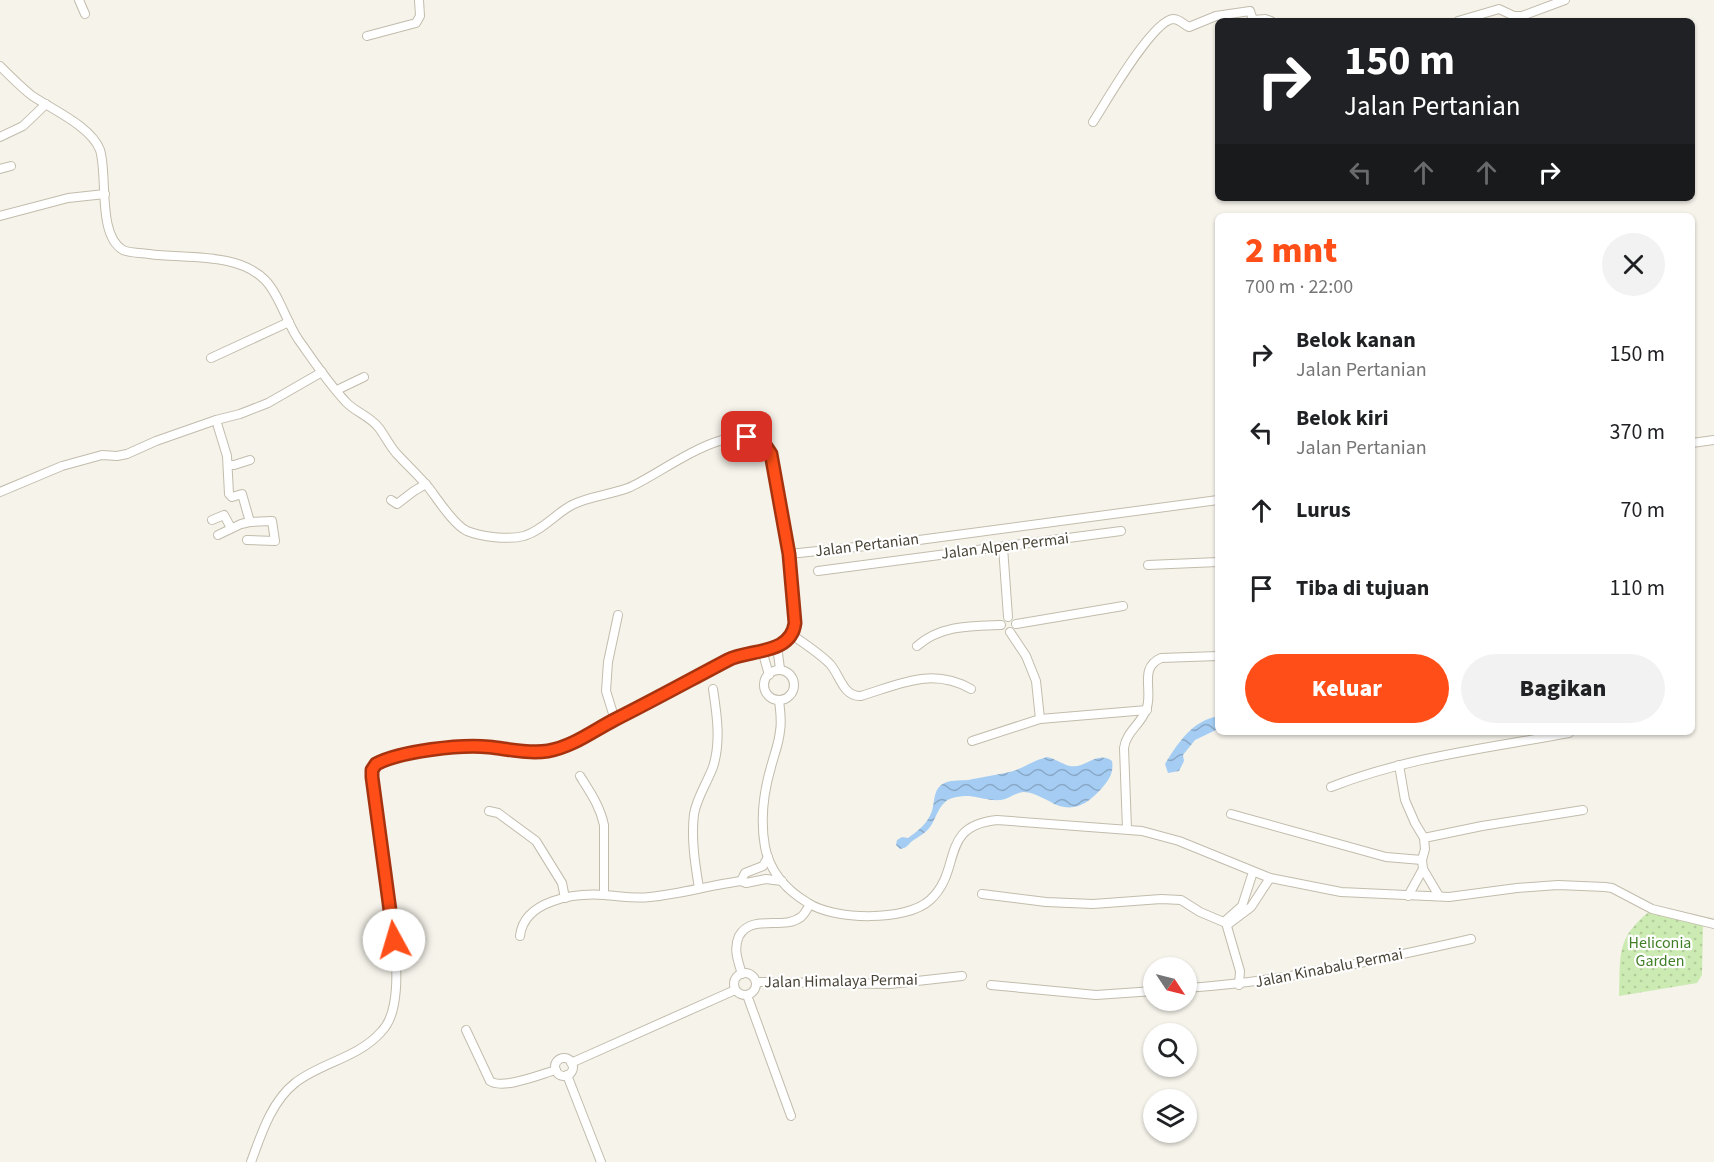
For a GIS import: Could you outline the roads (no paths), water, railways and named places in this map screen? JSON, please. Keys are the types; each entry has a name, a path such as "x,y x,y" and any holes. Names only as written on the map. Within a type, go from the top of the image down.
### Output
{"street":[{"path":"80,0 85,14"},
{"path":"367,36 416,23 420,16 419,0"},
{"path":"1468,18 1499,9 1514,16 1522,16 1565,0"},
{"path":"1093,122 1127,68 1161,25 1177,19 1189,27 1216,16 1250,11 1252,18"},
{"path":"0,66 22,87 95,140 101,156 108,227 115,242 122,249 154,255 235,262 266,281 291,328 347,404 366,415 378,426 397,454 426,484 459,526 468,532 499,537 524,536 544,527 577,502 628,488 698,449 734,437 747,437 765,445 771,454 789,554 795,623 792,635 785,642 727,661 586,736 549,751 475,746 450,747 379,762 374,766 372,777 396,957 396,992 392,1014 387,1025 375,1039 298,1081 287,1092 271,1114 251,1162"},
{"path":"0,137 23,126 46,104"},
{"path":"0,169 11,166"},
{"path":"0,216 68,198 105,194"},
{"path":"211,358 289,322"},
{"path":"0,492 62,466 102,454 117,456 126,454 156,441 240,414 262,405 322,372"},
{"path":"337,390 364,377"},
{"path":"216,420 227,456 229,494 232,497 242,494 250,522"},
{"path":"1695,443 1714,440"},
{"path":"228,465 250,460"},
{"path":"391,500 397,504 426,484"},
{"name":"Jalan Pertanian","path":"789,554 904,542 1215,500"},
{"path":"212,520 224,515 231,528"},
{"path":"218,535 250,522 272,521 275,541 247,540"},
{"name":"Jalan Alpen Permai","path":"818,571 1121,531"},
{"path":"1003,547 1008,617"},
{"path":"1148,565 1215,562"},
{"path":"1016,624 1123,606"},
{"path":"615,720 606,692 608,662 618,615"},
{"path":"1008,617 1014,619 1016,624"},
{"path":"1001,625 1008,617"},
{"path":"1010,632 1016,624"},
{"path":"1001,625 1004,630 1010,632 1026,656 1036,681 1041,719"},
{"path":"917,646 933,635 947,630 965,626 1001,625"},
{"path":"792,635 828,663 852,696 861,696 926,677 952,680 971,689"},
{"path":"777,646 780,669"},
{"path":"762,650 769,675"},
{"path":"1127,829 1124,748 1125,741 1147,710 1148,672 1156,660 1161,658 1215,656"},
{"path":"780,669 790,675 794,687 790,694 779,700 771,697 766,690 765,682 769,675 780,669"},
{"path":"699,888 695,861 694,817 699,796 712,769 716,752 718,726 713,689"},
{"path":"779,700 780,733 762,808 762,825 768,857 774,872 790,891 810,905 837,913 892,915 909,912 930,900 938,890 948,872 954,848 965,831 971,826 987,821 1007,820 1127,829 1179,841 1270,878 1341,892 1439,896 1558,885 1612,888 1652,909 1714,924"},
{"path":"972,741 1041,719 1147,710"},
{"path":"1332,787 1363,774 1399,765 1558,735"},
{"path":"1399,765 1405,800 1414,823 1424,838 1423,869 1439,896"},
{"path":"580,776 598,803 602,814 604,895"},
{"path":"1424,838 1583,810"},
{"path":"489,811 498,813 536,841 562,883 565,898"},
{"path":"1231,814 1386,857 1422,860"},
{"path":"741,881 745,873 763,866 768,857"},
{"path":"1408,896 1423,869"},
{"path":"1226,923 1242,906 1253,872"},
{"path":"1226,923 1251,907 1270,878"},
{"path":"520,936 521,926 538,908 565,898 604,895 634,899 741,881 746,883 766,879 782,881"},
{"path":"982,894 1046,902 1093,904 1161,899 1181,900 1200,912 1226,923"},
{"path":"742,974 736,953 737,941 743,931 754,924 795,919 802,916 810,905"},
{"path":"1226,923 1240,970 1239,985"},
{"name":"Jalan Kinabalu Permai","path":"1197,987 1239,985 1410,953 1471,939"},
{"path":"742,974 753,976 756,982 755,989 747,995 735,990 734,982 742,974"},
{"name":"Jalan Himalaya Permai","path":"756,982 890,984 962,976"},
{"path":"992,985 1096,995 1143,992"},
{"path":"572,1063 735,990"},
{"path":"747,995 791,1116"},
{"path":"466,1030 490,1081 494,1084 505,1084 556,1070"},
{"path":"560,1059 567,1059 572,1063 572,1070 567,1075 561,1075 556,1070 555,1064 560,1059"},
{"path":"567,1075 601,1162"}],"water":[{"path":"1215,717 1215,730 1195,740 1183,755 1184,761 1179,771 1168,773 1165,764 1175,748 1193,728"},
{"path":"1047,757 1076,766 1107,758 1112,761 1112,773 1104,786 1090,800 1071,807 1057,805 1026,792 1001,800 969,796 953,798 944,803 925,832 904,848 900,849 896,845 897,840 902,837 908,838 925,823 932,811 937,791 944,783 1010,772"}],"park label":[{"name":"Heliconia Garden","path":"1660,952"}]}
